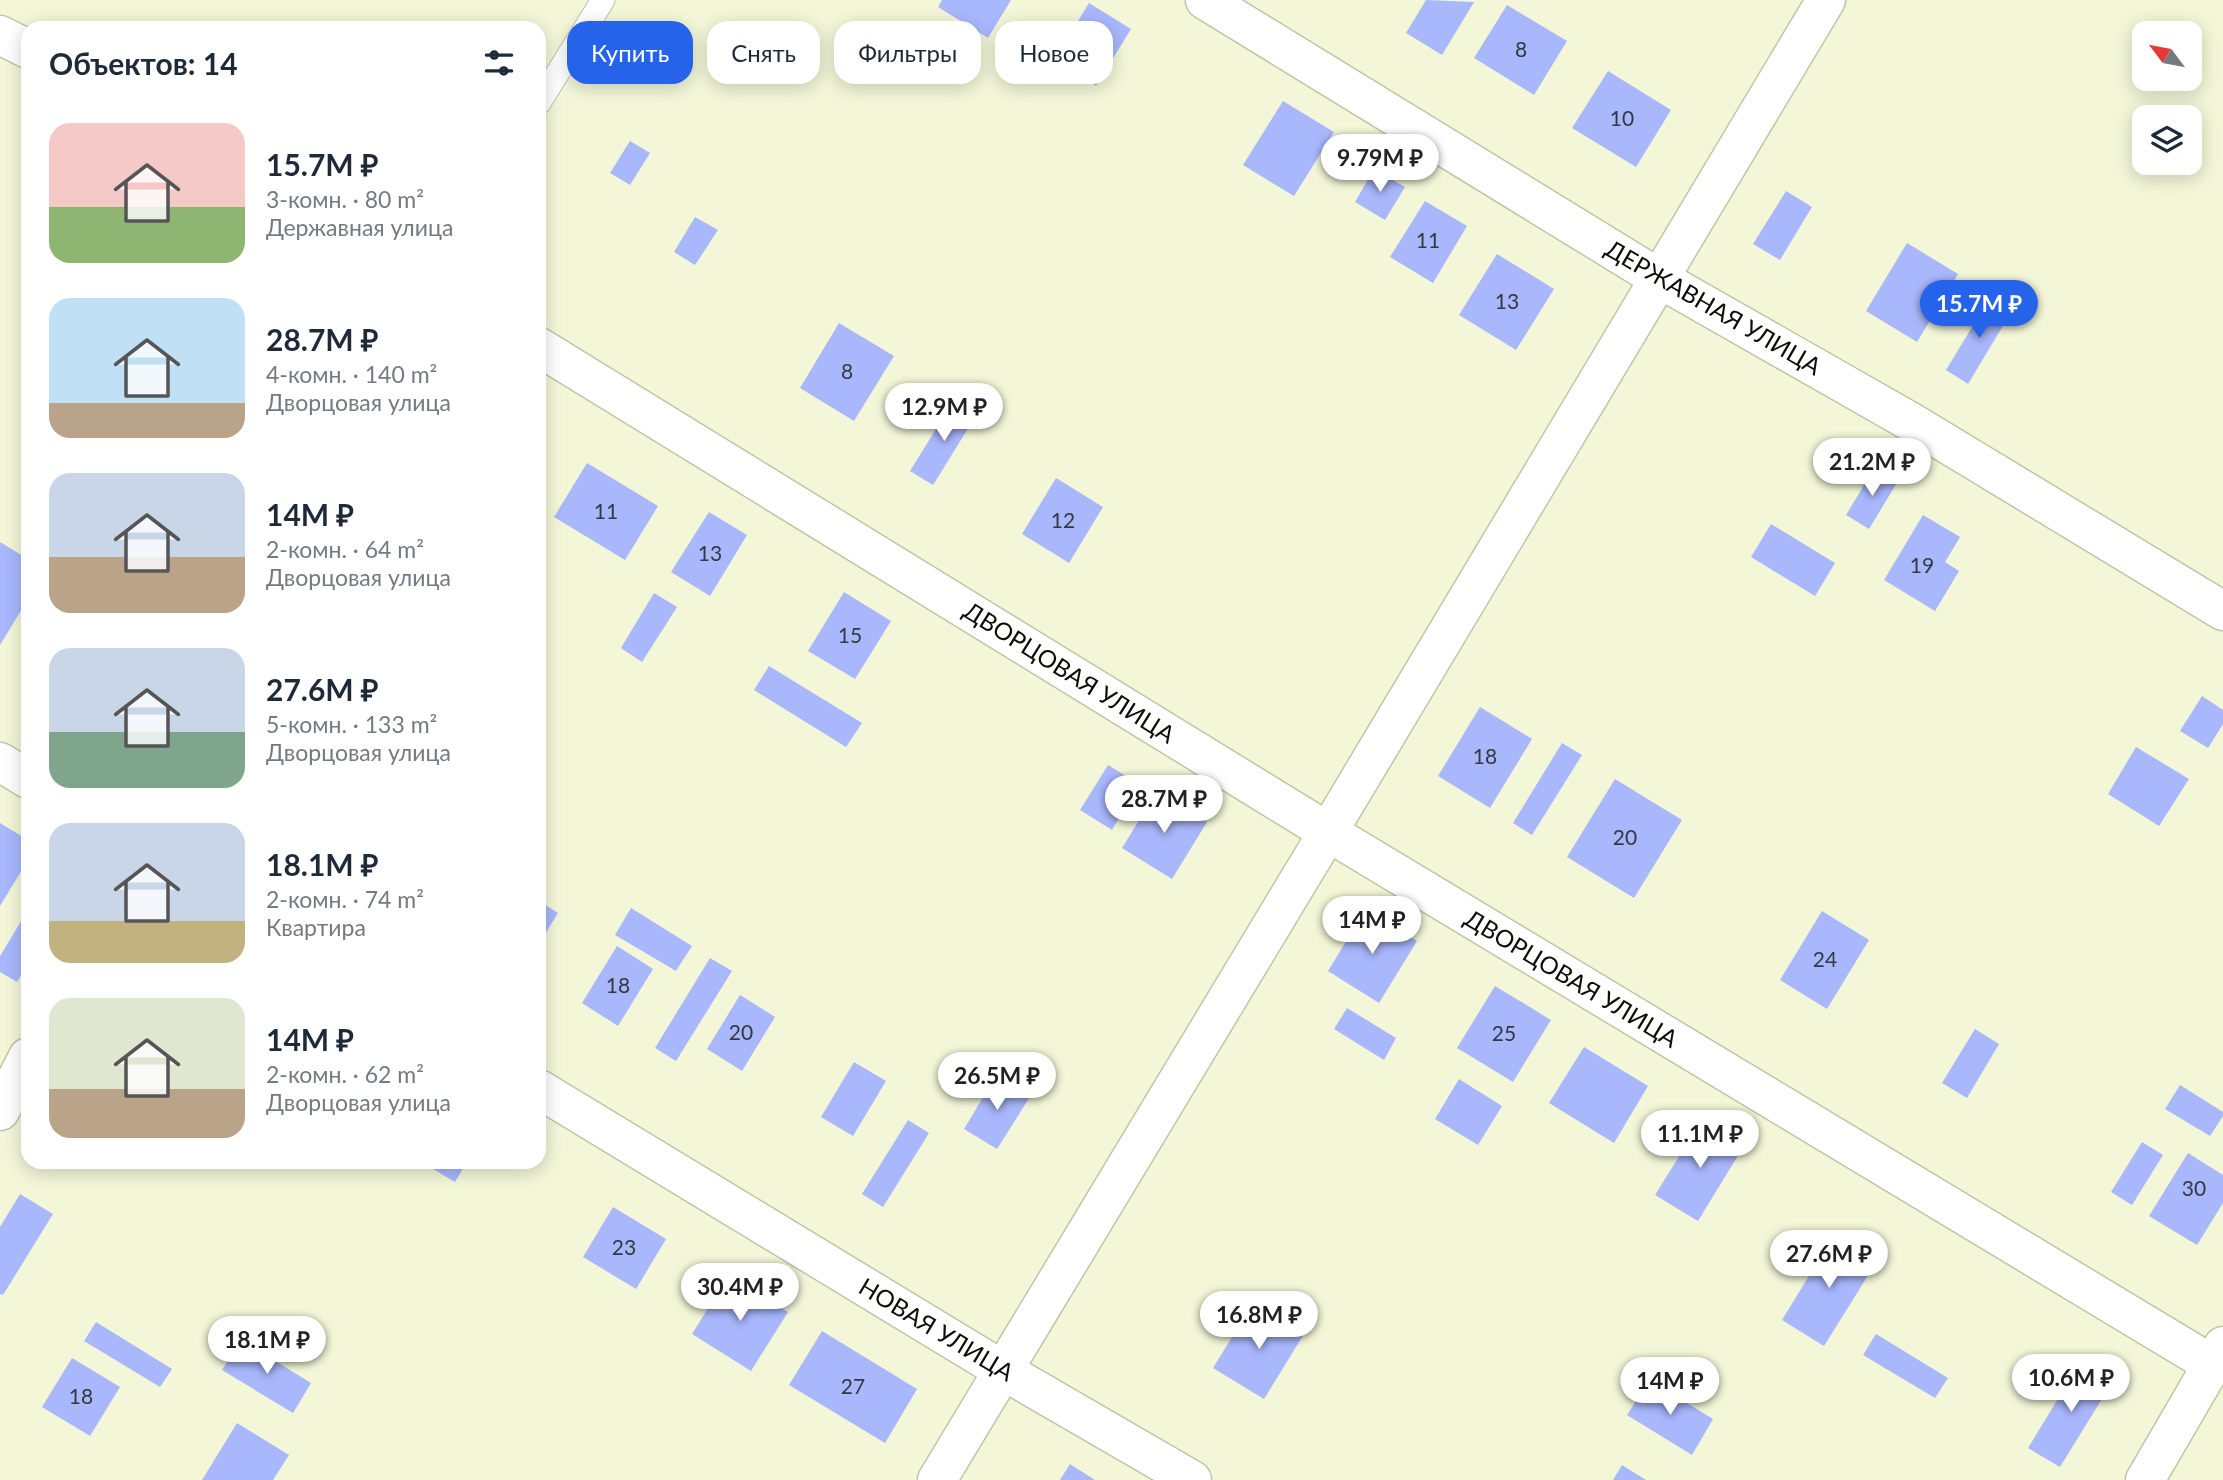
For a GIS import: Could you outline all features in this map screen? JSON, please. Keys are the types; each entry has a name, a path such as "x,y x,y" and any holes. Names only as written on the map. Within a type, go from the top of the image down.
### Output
{"street":[{"name":"ДЕРЖАВНАЯ УЛИЦА","path":"1205,0 1660,279 1911,422 2223,611"},
{"path":"937,1480 1826,0"},
{"path":"0,35 21,46"},
{"name":"ДВОРЦОВАЯ УЛИЦА","path":"546,351 1328,832 2218,1355"},
{"path":"0,762 21,775"},
{"path":"0,1111 21,1070"},
{"name":"НОВАЯ УЛИЦА","path":"546,1093 1004,1371 1192,1480"},
{"path":"2145,1480 2218,1355"}],"lane":[{"path":"546,92 603,0"}],"building":[{"path":"942,0 1011,0 998,21 995,21 988,38 981,34 981,21 961,21 938,7"},
{"path":"1426,0 1474,2 1442,55 1406,33"},
{"path":"1089,3 1131,29 1113,58 1113,21 1078,21"},
{"path":"1507,5 1567,41 1534,95 1474,58"},
{"path":"1608,71 1671,110 1636,167 1572,128"},
{"path":"1283,101 1334,132 1294,196 1243,165"},
{"path":"630,141 650,153 630,185 610,173"},
{"path":"1374,169 1405,187 1385,220 1355,202"},
{"path":"1786,191 1812,207 1780,260 1753,244"},
{"path":"1425,201 1467,226 1433,283 1390,257"},
{"path":"695,217 718,230 695,265 674,252"},
{"path":"1907,243 1958,274 1917,342 1866,311"},
{"path":"1497,254 1554,289 1516,350 1459,315"},
{"path":"1991,296 2013,309 1968,384 1946,370"},
{"path":"839,323 894,356 854,421 800,388"},
{"path":"954,400 977,414 933,485 910,471"},
{"path":"587,463 658,506 625,560 554,517"},
{"path":"1875,467 1898,481 1869,529 1846,515"},
{"path":"1056,478 1103,507 1069,563 1022,534"},
{"path":"709,512 747,535 710,596 671,572"},
{"path":"1923,515 1960,537 1945,562 1959,571 1935,611 1884,580"},
{"path":"1771,524 1835,563 1815,596 1751,557"},
{"path":"0,542 21,555 21,610 0,645"},
{"path":"844,592 891,621 855,679 808,651"},
{"path":"654,593 677,607 642,662 621,648"},
{"path":"769,666 862,723 846,747 754,690"},
{"path":"2202,696 2223,710 2223,724 2208,748 2180,731"},
{"path":"1480,707 1532,739 1490,808 1438,776"},
{"path":"1562,743 1582,755 1532,835 1513,823"},
{"path":"2136,747 2189,779 2159,826 2108,794"},
{"path":"1108,765 1139,784 1112,830 1080,810"},
{"path":"1615,779 1682,820 1634,898 1567,857"},
{"path":"1157,791 1207,822 1172,879 1122,848"},
{"path":"0,823 21,836 21,872 0,906"},
{"path":"546,905 558,913 546,933"},
{"path":"631,908 692,946 676,971 615,935"},
{"path":"1366,909 1417,941 1379,1003 1328,971"},
{"path":"1822,911 1869,940 1827,1009 1780,980"},
{"path":"21,922 21,975 17,982 0,972 0,956"},
{"path":"617,946 653,969 618,1026 582,1003"},
{"path":"710,958 732,971 676,1061 655,1048"},
{"path":"1495,986 1551,1020 1513,1082 1457,1048"},
{"path":"740,995 775,1017 742,1071 707,1049"},
{"path":"1347,1008 1396,1038 1384,1060 1334,1029"},
{"path":"1975,1029 1999,1044 1967,1098 1942,1083"},
{"path":"1584,1047 1648,1086 1614,1143 1549,1103"},
{"path":"854,1062 886,1081 853,1136 821,1117"},
{"path":"997,1074 1031,1095 997,1149 964,1129"},
{"path":"1459,1079 1502,1106 1478,1145 1435,1119"},
{"path":"2180,1085 2223,1112 2210,1136 2165,1109"},
{"path":"1703,1118 1745,1144 1698,1221 1655,1195"},
{"path":"908,1120 929,1133 883,1207 862,1194"},
{"path":"2142,1142 2163,1155 2132,1205 2111,1192"},
{"path":"2188,1153 2223,1175 2223,1203 2197,1245 2149,1216"},
{"path":"433,1169 463,1169 455,1182"},
{"path":"20,1194 53,1214 3,1295 0,1294 0,1227"},
{"path":"613,1207 666,1239 636,1289 583,1257"},
{"path":"1834,1235 1877,1261 1824,1346 1782,1320"},
{"path":"728,1276 788,1312 751,1371 692,1334"},
{"path":"1253,1303 1304,1334 1264,1399 1213,1368"},
{"path":"96,1322 172,1369 160,1387 84,1341"},
{"path":"822,1331 917,1389 885,1443 789,1385"},
{"path":"1876,1334 1948,1378 1935,1398 1863,1355"},
{"path":"241,1340 311,1383 293,1413 222,1370"},
{"path":"72,1358 120,1387 90,1436 42,1407"},
{"path":"2081,1361 2113,1381 2060,1467 2028,1448"},
{"path":"1649,1380 1713,1419 1692,1455 1627,1415"},
{"path":"237,1423 289,1455 273,1480 202,1480"},
{"path":"1070,1464 1095,1480 1060,1480"},
{"path":"1622,1465 1646,1480 1613,1480"}]}
